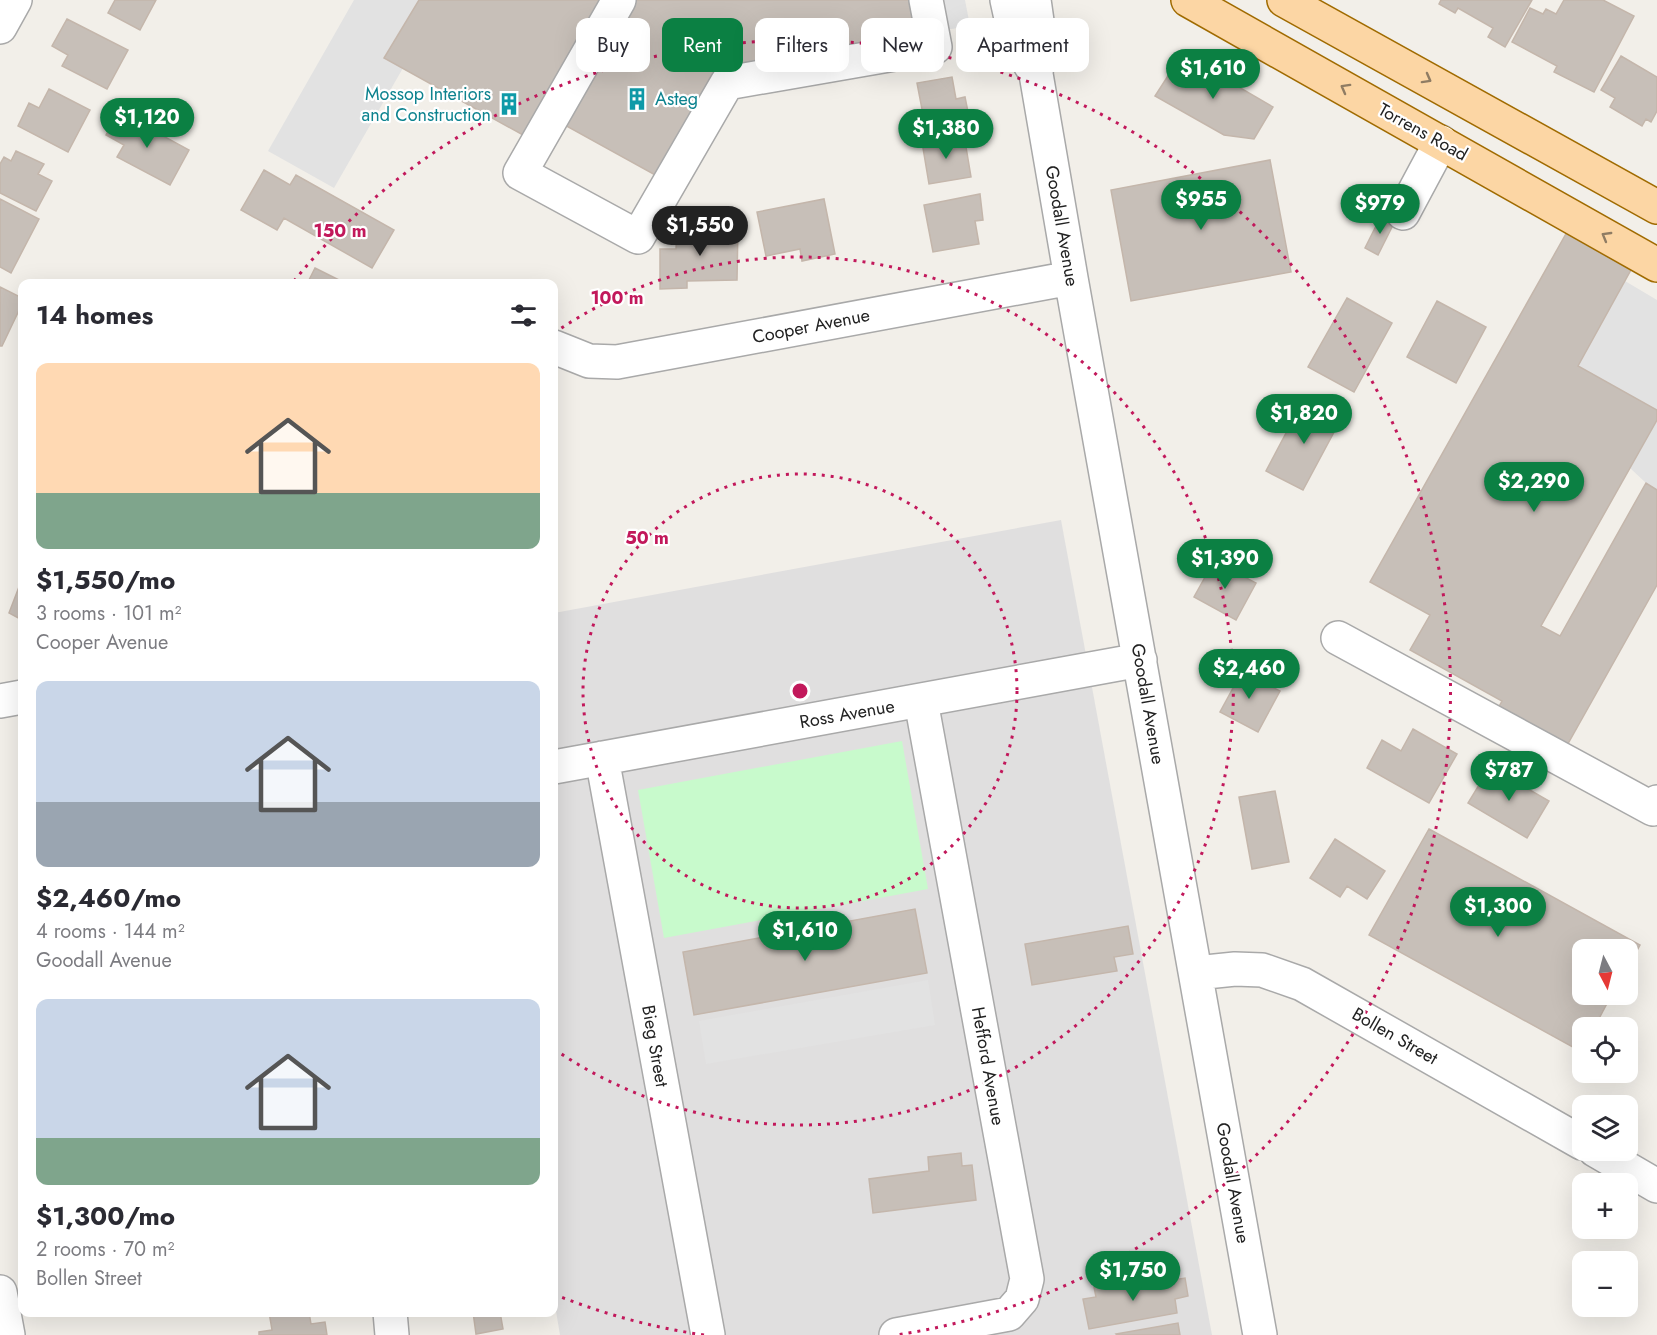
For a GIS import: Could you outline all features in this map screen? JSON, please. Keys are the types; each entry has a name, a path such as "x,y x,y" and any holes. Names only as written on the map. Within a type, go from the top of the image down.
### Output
{"main road":[{"name":"Torrens Road","path":"1188,0 1657,265"},
{"path":"1284,0 1657,207"}],"street":[{"path":"0,27 15,0"},
{"path":"620,0 520,173 638,237 727,82 935,47 926,0"},
{"name":"Goodall Avenue","path":"1007,0 1016,41 1036,74"},
{"name":"Goodall Avenue","path":"1034,0 1039,35 1036,74 1260,1335"},
{"path":"1403,213 1441,142"},
{"name":"Cooper Avenue","path":"558,349 589,361 617,362 1071,278"},
{"path":"1338,638 1653,809 1657,802"},
{"name":"Ross Avenue","path":"558,766 1140,660"},
{"path":"0,701 18,698"},
{"name":"Hefford Avenue","path":"896,1335 1009,1314 1022,1299 1027,1279 921,701"},
{"name":"Bieg Street","path":"602,758 708,1335"},
{"name":"Bollen Street","path":"1196,973 1235,969 1262,970 1302,984 1572,1137"},
{"path":"1614,1161 1657,1186"},
{"path":"0,1292 8,1335"},
{"path":"390,1317 392,1335"}],"shaded area":[{"path":"354,0 419,0 384,57 403,68 334,188 268,151"},
{"path":"914,0 965,0 968,18 956,18 956,28 944,30 944,18 917,18"},
{"path":"1625,281 1657,300 1657,410 1578,366"},
{"path":"1657,420 1657,490 1630,468"},
{"path":"1061,520 1212,1335 560,1335 557,1317 558,612"},
{"path":"928,980 935,1025 706,1064 699,1021"}],"green space":[{"path":"902,741 928,889 664,938 638,790"}],"building":[{"path":"115,0 156,0 140,30 108,13"},
{"name":"Mossop Interiors and Construction","path":"419,0 609,0 599,18 576,18 576,60 532,140 384,58"},
{"path":"630,0 914,0 917,18 861,18 861,46 849,48 849,18 755,18 755,67 743,69 743,18 662,18 662,72 728,72 713,75 657,176 561,123 590,72 650,72 650,18 620,18"},
{"path":"1441,0 1532,0 1505,47 1488,37 1493,28 1458,8 1455,13 1439,4"},
{"path":"1564,0 1603,0 1634,16 1594,92 1554,72 1557,66 1512,42 1530,8 1543,14 1546,9 1556,14"},
{"path":"67,19 128,50 107,89 62,66 68,55 52,46"},
{"path":"1182,54 1273,107 1254,139 1224,135 1155,96"},
{"path":"1621,56 1657,77 1657,111 1651,122 1646,119 1642,126 1610,107 1615,98 1601,90"},
{"path":"952,77 956,99 965,97 969,117 925,125 917,83"},
{"path":"49,89 90,110 68,152 18,126 29,103 39,108"},
{"path":"119,112 189,150 170,185 117,157 124,145 106,135"},
{"path":"964,135 971,177 929,184 922,142"},
{"path":"16,151 44,164 38,174 52,181 36,211 0,193 0,164 4,157 11,161"},
{"path":"1270,160 1291,272 1131,301 1111,190"},
{"path":"264,170 290,185 296,175 394,230 372,268 284,218 277,230 241,210"},
{"path":"980,194 983,220 975,221 979,244 933,252 924,205"},
{"path":"0,199 39,219 11,273 0,267"},
{"path":"824,199 835,254 802,261 800,249 766,256 757,212"},
{"path":"1381,216 1394,223 1378,255 1365,248"},
{"path":"738,226 737,280 687,281 687,288 660,289 660,249 676,249 677,228"},
{"path":"1567,232 1632,268 1578,366 1657,410 1657,420 1541,626 1560,636 1646,483 1657,490 1657,585 1565,749 1496,712 1502,701 1410,650 1430,615 1370,582"},
{"path":"315,268 337,279 310,279"},
{"path":"0,287 18,296 18,312 0,346"},
{"path":"1347,298 1392,323 1354,392 1308,367"},
{"path":"1437,301 1486,327 1456,383 1407,357"},
{"path":"1304,399 1341,419 1303,490 1266,471"},
{"path":"1214,561 1256,583 1236,620 1194,597"},
{"path":"18,589 18,618 9,613"},
{"path":"1235,668 1280,691 1258,732 1220,712 1233,688 1226,684"},
{"path":"1413,729 1457,754 1429,803 1367,768 1382,740 1401,751"},
{"path":"1490,767 1549,801 1527,838 1468,803"},
{"path":"1275,791 1289,862 1252,869 1239,797"},
{"path":"1429,829 1629,939 1572,939 1572,1005 1606,1005 1600,1017 1572,1017 1572,1047 1369,935"},
{"path":"1335,839 1385,871 1367,899 1347,886 1340,897 1310,878"},
{"path":"915,909 927,973 694,1015 683,952"},
{"path":"1128,926 1133,954 1114,957 1117,971 1032,985 1025,944"},
{"path":"961,1153 962,1166 972,1165 976,1200 873,1213 869,1179 929,1171 928,1157"},
{"path":"1185,1278 1188,1296 1175,1299 1177,1313 1089,1329 1083,1299 1096,1297 1094,1287 1124,1281 1126,1288"},
{"path":"270,1317 310,1317 311,1324 325,1322 327,1335 259,1335 259,1332 272,1330"},
{"path":"474,1317 501,1317 503,1329 476,1334"},
{"path":"1178,1323 1180,1335 1116,1334"}],"place":[{"name":"Asteg","path":"637,99"},
{"name":"Mossop Interiors and Construction","path":"509,104"}]}
